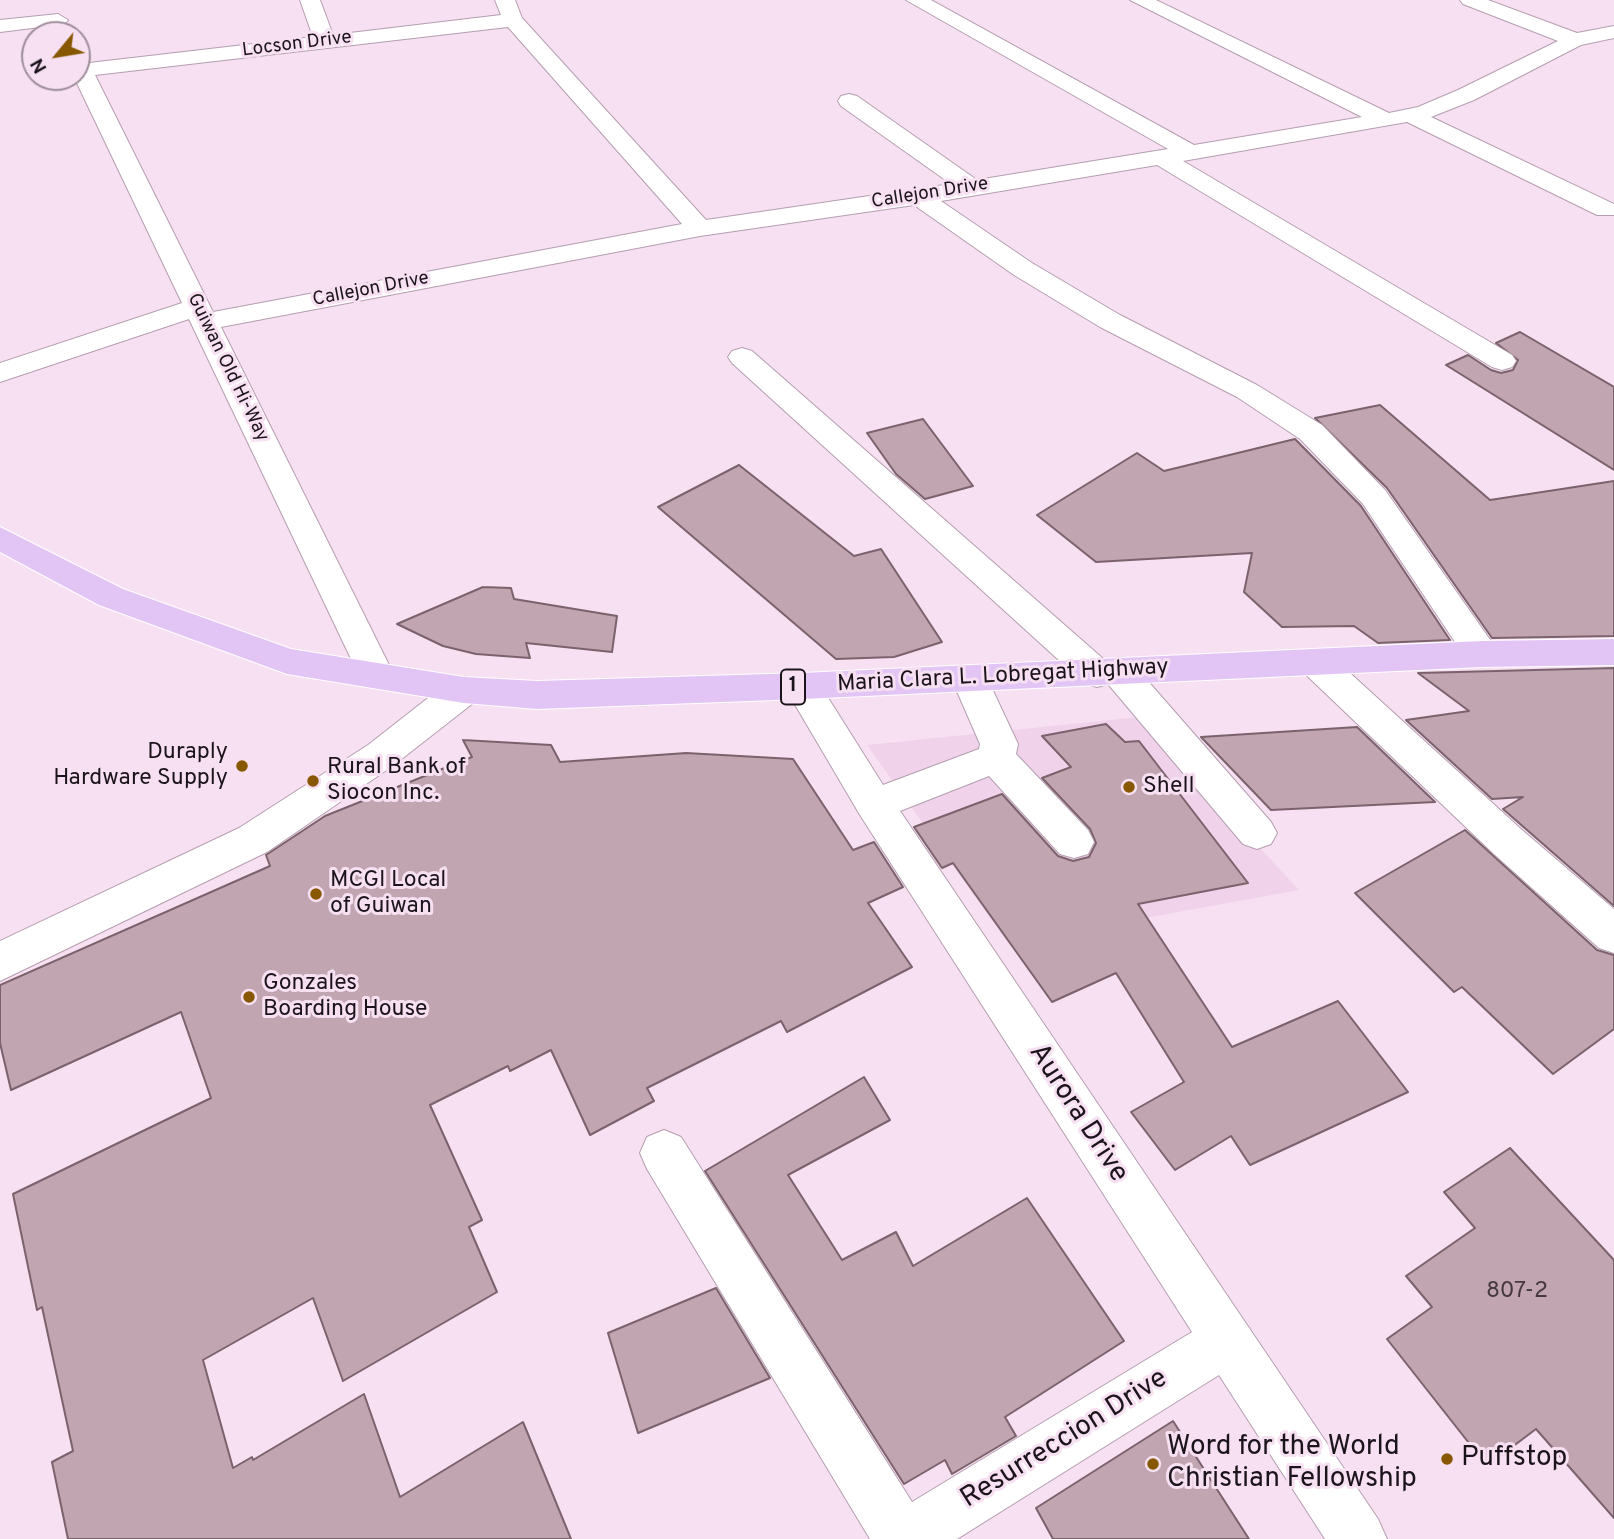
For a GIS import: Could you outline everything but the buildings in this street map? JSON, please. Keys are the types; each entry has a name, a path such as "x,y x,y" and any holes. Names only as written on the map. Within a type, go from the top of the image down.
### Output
{"highway":[{"name":"Maria Clara L. Lobregat Highway","path":"0,538 111,597 287,661 464,690 537,695 970,680 1482,654 1614,652"}],"street":[{"path":"47,0 58,21"},
{"path":"310,0 325,42"},
{"path":"916,0 1192,153"},
{"path":"1140,0 1606,210"},
{"path":"1470,0 1576,40"},
{"path":"509,10 700,228"},
{"name":"Locson Drive","path":"91,64 325,42 509,10"},
{"path":"0,26 21,26"},
{"name":"Callejon Drive","path":"0,373 201,314 700,228 919,197 1397,118 1466,94 1576,40 1614,32"},
{"name":"Guiwan Old Hi-Way","path":"91,89 376,675"},
{"path":"849,102 971,187"},
{"path":"1160,158 1503,361"},
{"path":"919,197 1045,282 1110,321 1247,391 1311,432 1374,496 1482,654"},
{"path":"742,357 1108,673 1257,834"},
{"path":"1315,662 1507,842 1614,935"},
{"path":"970,680 999,744 996,758"},
{"name":"Aurora Drive","path":"802,686 874,804 1357,1539"},
{"path":"0,962 253,840 380,755 464,690"},
{"path":"874,804 996,758"},
{"path":"996,758 1074,842"},
{"path":"664,1153 904,1539"},
{"name":"Resurreccion Drive","path":"904,1539 1225,1341"}],"shaded area":[{"path":"1139,717 1299,890 1008,943 867,745"}],"place":[{"name":"Duraply Hardware Supply","path":"242,766"},
{"name":"Rural Bank of Siocon Inc.","path":"313,781"},
{"name":"Shell","path":"1129,787"},
{"name":"MCGI Local of Guiwan","path":"316,894"},
{"name":"Gonzales Boarding House","path":"249,997"},
{"name":"Puffstop","path":"1447,1459"},
{"name":"Word for the World Christian Fellowship","path":"1153,1464"}]}
